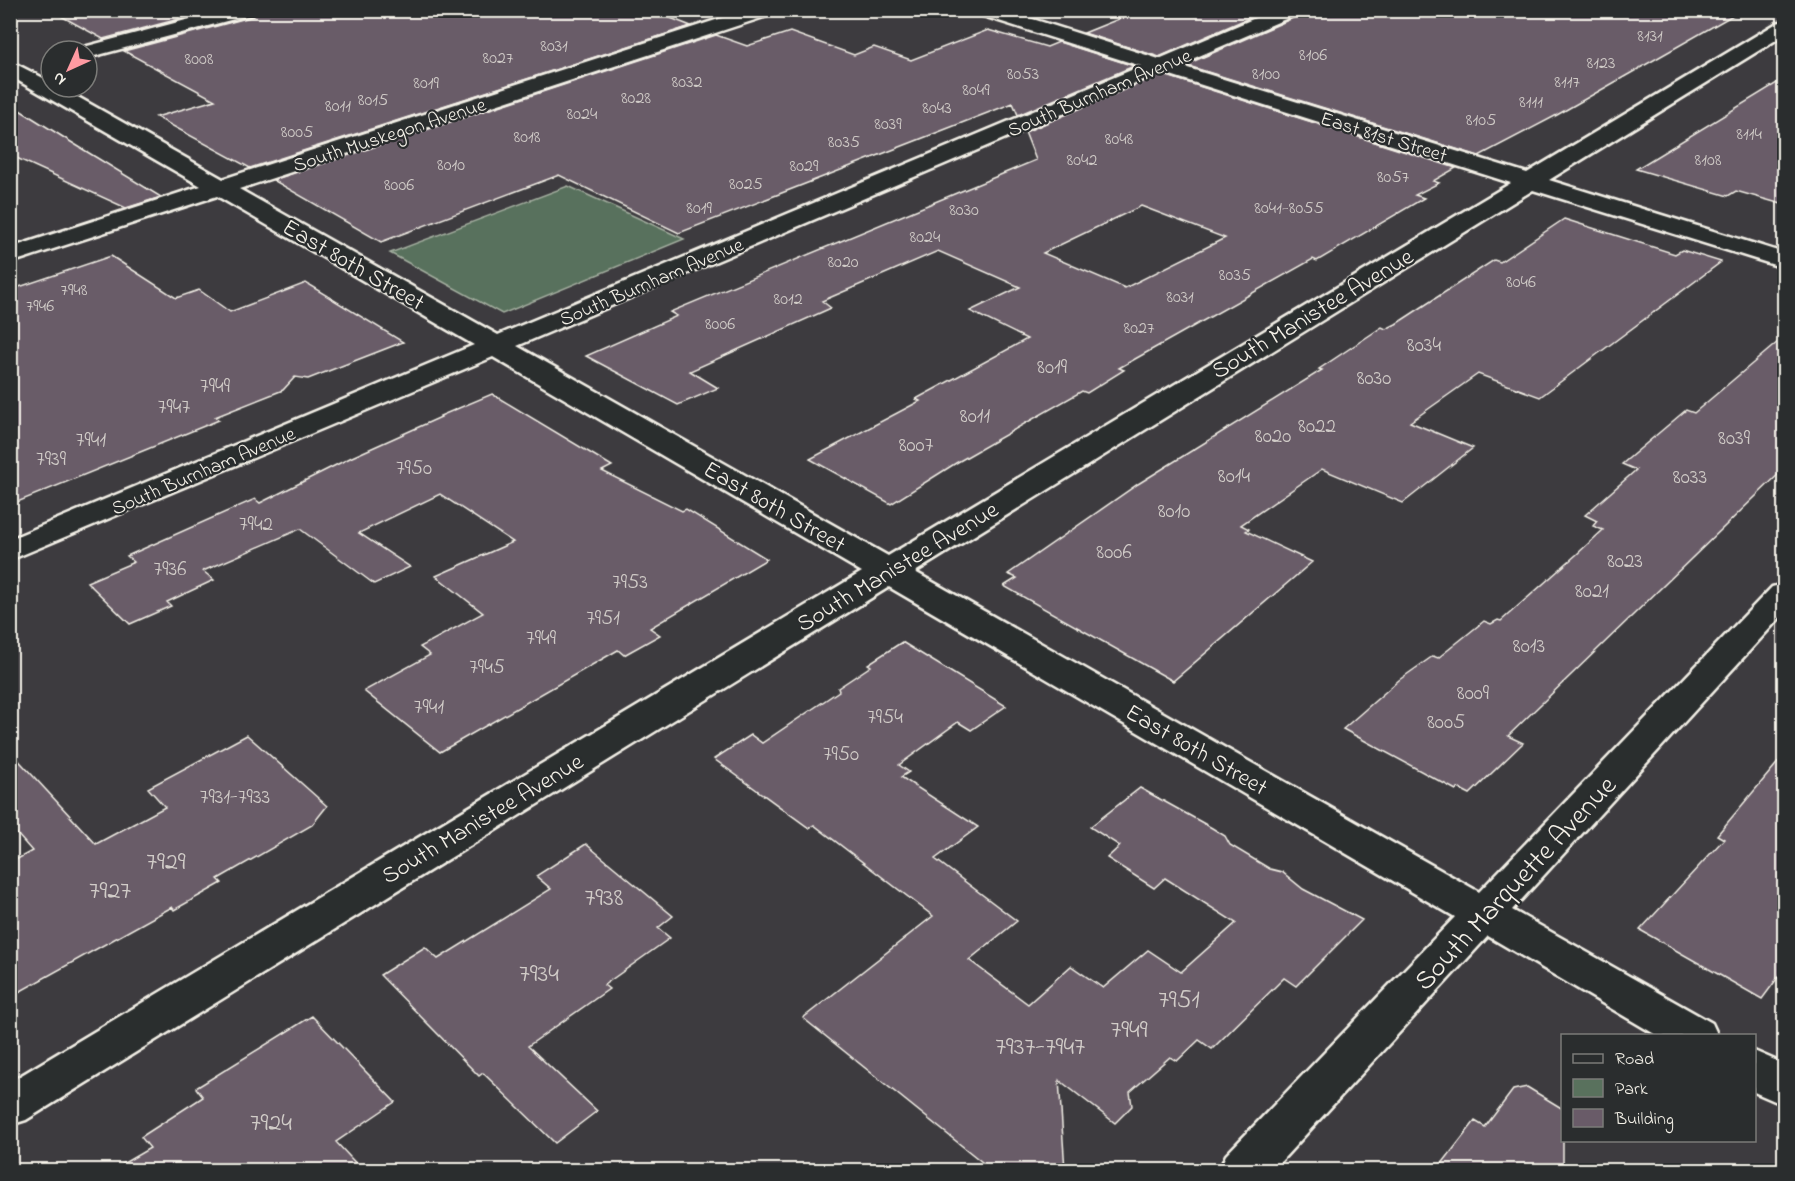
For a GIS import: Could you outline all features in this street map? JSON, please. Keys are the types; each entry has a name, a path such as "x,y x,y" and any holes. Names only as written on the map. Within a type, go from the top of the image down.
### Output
{"street":[{"path":"99,49 247,10"},
{"name":"South Muskegon Avenue","path":"10,256 767,10"},
{"name":"East 81st Street","path":"983,10 1785,261"},
{"name":"South Burnham Avenue","path":"10,551 1291,10"},
{"name":"South Manistee Avenue","path":"10,1106 1785,27"},
{"path":"13,70 39,65"},
{"name":"East 80th Street","path":"13,70 1694,1034"},
{"name":"South Marquette Avenue","path":"1243,1170 1785,594"},
{"path":"1756,1070 1785,1086"}],"green space":[{"path":"568,186 684,239 502,314 390,253"}],"building":[{"path":"50,10 213,10 103,39"},
{"path":"258,10 650,10 691,26 250,168 156,117 215,100 124,51 254,16"},
{"path":"1141,10 1267,10 1159,57 1084,33"},
{"path":"1302,10 1742,10 1557,115 1479,156 1185,65 1298,16"},
{"path":"988,30 1047,47 1059,42 1134,66 1018,115 1013,103 679,233 559,175 381,242 273,180 716,35 747,46 790,32 854,55 874,47 911,60"},
{"path":"1161,74 1456,168 1433,181 1439,183 1415,195 1424,198 1317,261 1313,259 1119,368 1124,370 1087,393 1082,391 956,463 891,504 810,459 920,401 916,399 1027,339 970,311 1020,287 938,251 822,301 831,308 690,371 718,388 678,405 586,356 677,316 670,312 1036,160 1025,132","holes":["1141,206 1225,238 1125,288 1043,253"]},
{"path":"1785,78 1785,205 1736,191 1728,196 1636,169"},
{"path":"10,104 161,197 126,208 10,155"},
{"path":"1564,219 1675,254 1682,250 1721,262 1540,397 1478,374 1410,422 1473,448 1403,503 1322,469 1241,525 1249,529 1246,531 1312,562 1173,681 1004,586 1017,578 1008,574 1138,484 1322,370 1319,369 1382,327 1386,329 1396,324 1494,260 1500,262"},
{"path":"111,256 176,298 199,290 230,312 306,283 403,342 308,379 295,377 283,390 215,417 219,420 10,505 10,290"},
{"path":"1785,336 1785,468 1508,736 1523,743 1470,794 1458,788 1456,790 1343,729 1399,680 1433,656 1438,658 1484,621 1491,624 1498,620 1501,621 1576,555 1603,530 1593,526 1597,521 1585,515 1636,470 1622,464 1686,410 1694,413"},
{"path":"492,394 612,466 602,471 682,511 686,509 767,559 650,628 660,635 624,655 618,650 440,752 364,691 430,655 420,647 483,613 436,576 513,542 440,494 359,533 410,567 374,584 300,529 203,571 214,580 167,602 171,606 130,624 87,582 134,562 127,556 255,499 260,503 352,457"},
{"path":"902,642 1006,706 971,730 958,722 899,765 909,772 901,777 978,827 935,859 1017,921 969,960 1028,1004 1071,966 1103,988 1148,950 1181,972 1236,923 1165,878 1154,888 1107,858 1120,846 1090,827 1140,788 1225,836 1230,845 1270,869 1282,872 1303,889 1362,920 1296,986 1284,978 1212,1049 1199,1040 1177,1061 1170,1057 1130,1092 1132,1106 1115,1123 1059,1080 1065,1170 992,1170 803,1018 933,916 814,825 809,828 714,759 751,735 762,743 839,691 838,688 871,666 868,664"},
{"path":"247,735 327,806 312,825 218,879 222,883 174,910 172,907 10,997 10,863 32,851 10,826 10,751 96,844 165,807 148,788"},
{"path":"1785,754 1785,968 1762,999 1640,930 1724,839 1717,835"},
{"path":"586,844 673,916 658,928 670,938 604,985 609,989 528,1046 597,1111 555,1143 483,1073 479,1076 380,975 425,947 438,959 551,889 536,876"},
{"path":"312,1016 395,1102 336,1142 362,1170 112,1170 150,1148 141,1137 203,1097 196,1088"},
{"path":"1527,1087 1561,1108 1563,1170 1437,1170 1475,1121 1485,1127 1513,1090"}]}
